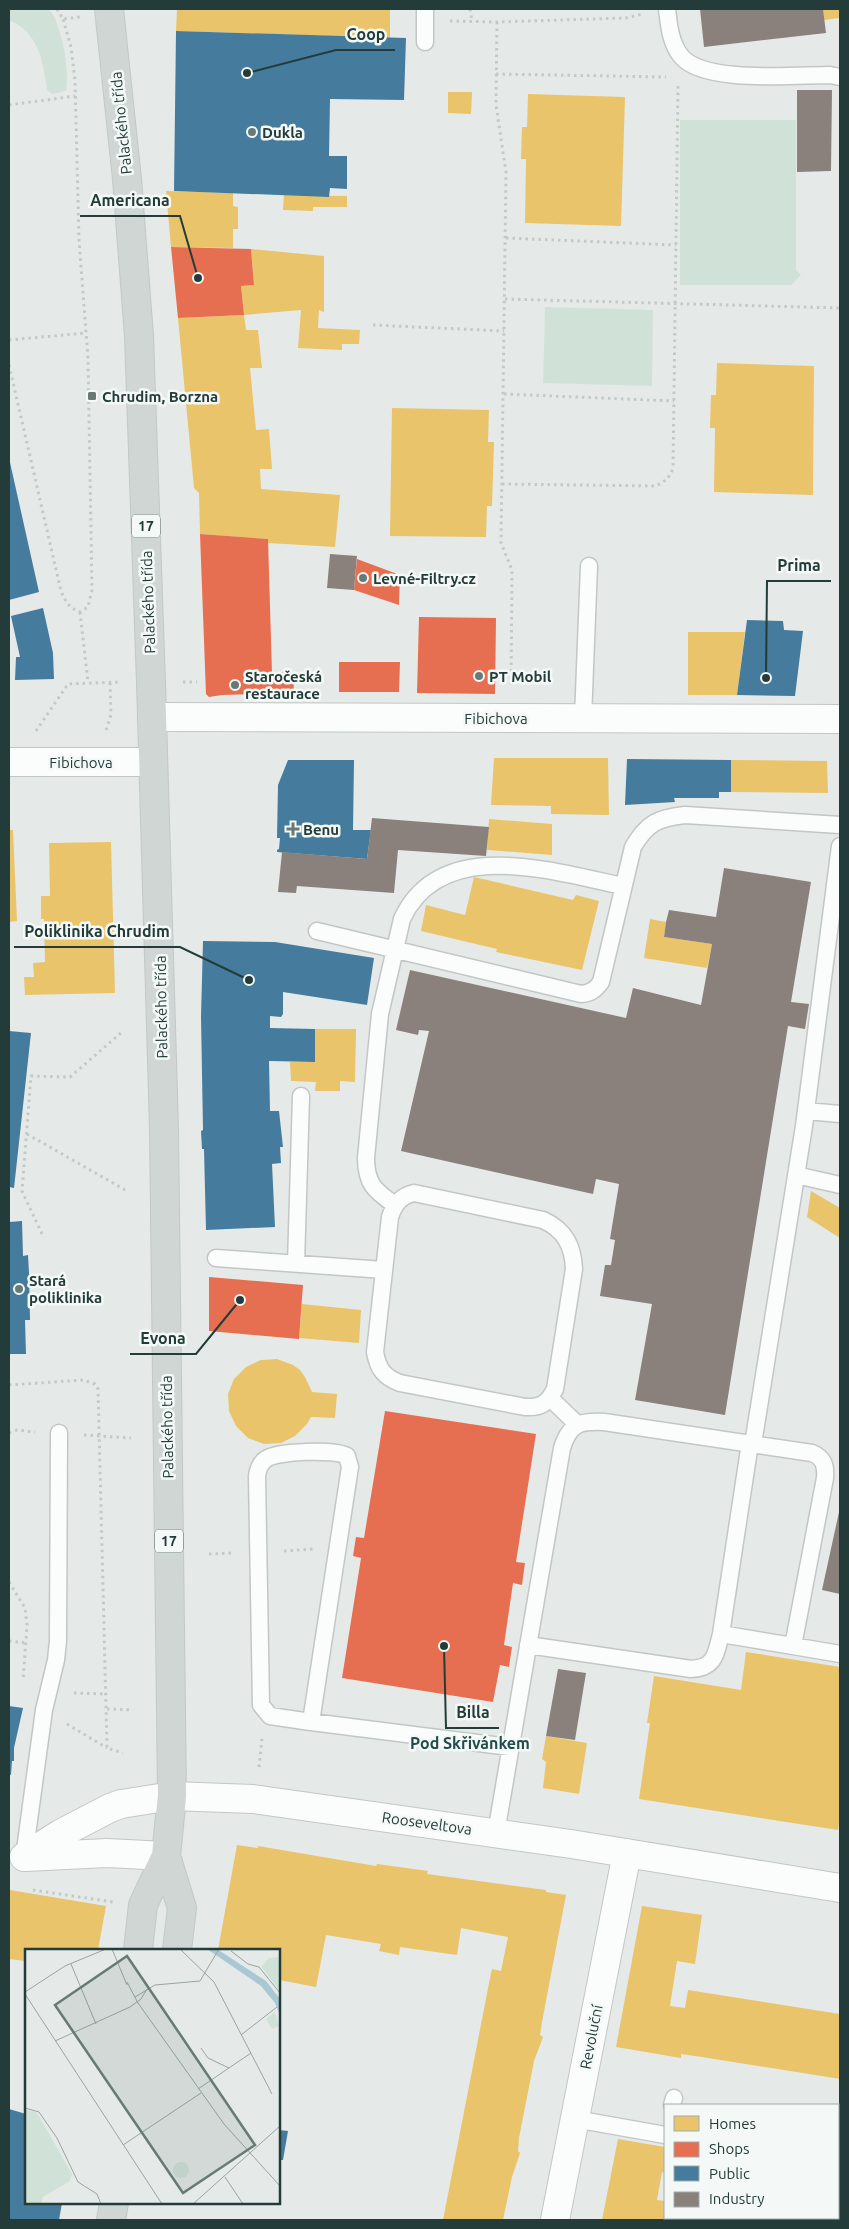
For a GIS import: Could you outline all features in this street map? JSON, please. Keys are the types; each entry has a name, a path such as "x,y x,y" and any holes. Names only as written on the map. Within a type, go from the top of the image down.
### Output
{"main road":[{"name":"Palackého třída","path":"109,9 127,178 139,336 164,1128 172,1796 166,1856 143,1905 138,1949"},
{"name":"Palackého třída","path":"166,1856 182,1908 177,1949"},
{"path":"111,2220 114,2204"}],"street":[{"name":"Fibichova","path":"152,717 840,719"},
{"name":"Fibichova","path":"9,762 153,762"},
{"name":"Rooseveltova","path":"16,1856 110,1808 172,1796 262,1800 496,1833 840,1888"},
{"path":"16,1856 107,1853 166,1856"},
{"name":"Revoluční","path":"555,2220 627,1853"}],"lane":[{"path":"425,9 425,42"},
{"path":"666,9 672,42 681,57 698,69 726,75 830,75 840,77"},
{"path":"583,718 589,566"},
{"path":"317,930 581,994 589,993 596,989 601,982 633,847 640,835 652,823 664,817 685,815 840,825"},
{"path":"528,1645 698,1669 709,1665 713,1659 721,1634 806,1111 840,846"},
{"path":"395,1205 372,1186 366,1170 366,1158 380,1014 402,919 407,907 424,889 456,870 469,867 525,867 623,886"},
{"path":"296,1264 300,1096"},
{"path":"806,1111 840,1114"},
{"path":"796,1175 840,1186"},
{"path":"406,1194 425,1194 538,1218 553,1224 560,1231 571,1246 574,1269 554,1389 550,1398 543,1405 535,1408 525,1407 400,1383 389,1379 381,1372 375,1352 390,1218 395,1205 406,1194"},
{"path":"216,1258 384,1270"},
{"path":"550,1398 577,1424"},
{"path":"496,1833 562,1448 570,1430 577,1424 585,1421 604,1422 812,1453 823,1461 826,1468 793,1646"},
{"path":"16,1856 44,1710 56,1660 58,1641 59,1433"},
{"path":"311,1722 350,1467 347,1456 334,1452 272,1455 261,1463 257,1476 261,1705 270,1716 311,1722 510,1747"},
{"path":"721,1634 840,1654"},
{"path":"575,2119 664,2135"}],"path":[{"path":"470,9 472,21"},
{"path":"511,718 512,570 501,543 506,172 497,117 497,22 626,18 649,13"},
{"path":"63,20 71,47 75,96 79,240 86,333 92,590 88,607 80,612"},
{"path":"496,74 674,77"},
{"path":"502,484 656,486 665,482 671,475 673,468 678,81"},
{"path":"9,105 75,96"},
{"path":"506,238 676,245"},
{"path":"505,299 840,308"},
{"path":"374,325 504,331"},
{"path":"9,340 86,333"},
{"path":"9,365 60,591 64,601 70,607 80,612"},
{"path":"504,394 674,401"},
{"path":"80,612 88,682"},
{"path":"32,736 68,684 88,682 197,682"},
{"path":"42,1234 22,1191 31,1076 70,1077 122,1032"},
{"path":"26,1134 127,1191"},
{"path":"9,1385 83,1380 95,1384 98,1389 107,1748 114,1752 123,1753"},
{"path":"9,1641 26,1643"},
{"path":"107,1709 133,1710"},
{"path":"258,1767 260,1750"},
{"path":"28,1889 115,1903"}],"green space":[{"path":"9,9 49,9 54,16 66,60 66,91 52,94 47,90 44,69 38,49 27,32 9,20"},
{"path":"680,120 796,120 796,270 801,275 791,285 680,285"},
{"path":"545,307 653,310 652,386 543,383"}],"building: Homes":[{"path":"177,9 390,9 390,38 176,31"},
{"path":"823,9 840,9 840,18 824,20"},
{"path":"448,92 472,92 471,114 448,113"},
{"path":"528,94 625,97 621,226 525,223 526,159 521,159 522,127 527,127"},
{"path":"166,191 233,193 233,206 238,207 238,229 233,229 233,248 171,247"},
{"path":"284,195 347,196 347,207 313,207 313,211 283,210"},
{"path":"251,249 324,256 324,312 319,310 318,328 360,330 359,344 342,344 342,350 298,348 301,310 244,315 241,286 254,285"},
{"path":"244,315 246,330 258,330 262,368 250,368 256,430 269,429 272,469 260,469 261,489 340,495 335,547 268,543 268,539 200,534 199,493 194,488 178,318"},
{"path":"717,363 814,366 813,495 714,492 715,428 710,428 711,395 716,395"},
{"path":"392,408 489,410 488,442 494,442 492,506 487,506 486,537 390,536"},
{"path":"688,632 745,632 737,695 688,695"},
{"path":"494,758 608,758 609,815 551,814 551,806 491,805"},
{"path":"731,760 827,761 828,793 731,792"},
{"path":"489,819 552,824 552,855 487,850"},
{"path":"9,830 13,830 17,921 9,922"},
{"path":"111,842 115,993 25,995 24,977 34,977 33,963 45,962 44,919 41,919 41,896 50,896 49,843"},
{"path":"474,877 573,900 576,895 599,901 582,970 496,952 497,949 421,931 426,905 465,915"},
{"path":"650,919 666,922 664,937 712,944 707,968 644,958"},
{"path":"315,1029 356,1029 355,1082 340,1081 340,1091 315,1091 316,1082 291,1081 290,1062 315,1062"},
{"path":"811,1191 840,1208 840,1238 807,1217"},
{"path":"302,1304 361,1310 359,1343 299,1338"},
{"path":"277,1359 300,1370 312,1392 337,1394 335,1418 311,1417 295,1436 281,1443 264,1444 248,1438 236,1426 229,1411 228,1394 234,1379 246,1367 261,1360"},
{"path":"746,1652 840,1667 840,1818 838,1830 639,1799 650,1723 647,1723 654,1676 741,1690"},
{"path":"546,1736 587,1743 579,1794 543,1788 546,1762 542,1759"},
{"path":"237,1845 258,1848 258,1846 376,1866 377,1864 428,1871 427,1874 546,1890 546,1892 566,1895 542,2022 540,2035 543,2037 534,2061 519,2138 518,2151 520,2153 512,2177 503,2220 443,2220 491,1973 492,1969 501,1971 508,1937 461,1928 457,1955 400,1947 399,1955 379,1951 381,1944 326,1935 316,1987 280,1980 280,1949 218,1949"},
{"path":"10,1890 106,1906 98,1949 25,1949 25,1961 9,1959"},
{"path":"642,1906 702,1915 695,1964 677,1961 670,2006 685,2008 688,1990 840,2014 840,2079 681,2054 681,2058 616,2047"},
{"path":"618,2139 664,2147 664,2173 662,2172 657,2200 664,2201 664,2219 758,2219 758,2220 602,2220"}],"building: Shops":[{"path":"171,247 251,249 254,285 241,286 244,315 178,318"},
{"path":"200,534 268,539 272,673 293,672 294,693 209,697 206,694"},
{"path":"357,559 400,575 399,605 354,590"},
{"path":"419,617 496,618 495,694 417,693"},
{"path":"339,662 400,662 399,692 339,692"},
{"path":"209,1277 303,1285 299,1339 209,1331"},
{"path":"385,1411 536,1434 516,1562 525,1563 522,1585 513,1583 504,1645 512,1647 509,1667 500,1665 493,1702 342,1678 361,1558 353,1556 356,1537 364,1538"}],"building: Public":[{"name":"Dukla","path":"176,31 406,38 404,100 330,99 329,156 347,156 347,189 330,188 329,197 174,191"},
{"path":"9,458 39,592 9,600"},
{"path":"43,608 53,653 54,679 15,680 16,657 20,657 11,616"},
{"path":"747,620 783,621 784,630 803,631 795,696 737,695"},
{"path":"627,759 731,760 731,792 719,792 719,798 674,798 675,802 625,805"},
{"path":"288,760 354,760 353,830 371,830 367,859 277,852 280,838 277,838 278,785"},
{"path":"203,941 275,942 374,958 367,1005 283,992 283,1014 281,1017 270,1016 270,1028 315,1029 315,1062 269,1061 270,1111 279,1111 283,1147 280,1147 281,1163 272,1164 275,1227 206,1230 204,1149 202,1149 201,1131 203,1130 201,1016"},
{"path":"9,1031 31,1033 14,1188 9,1187"},
{"name":"Stará poliklinika","path":"22,1221 23,1256 28,1255 30,1320 25,1320 26,1354 9,1354 9,1222"},
{"path":"9,1706 23,1708 14,1748 11,1775 9,1774"},
{"path":"9,2109 25,2114 25,2204 62,2204 59,2220 9,2220"},
{"path":"280,2130 288,2131 283,2160 280,2160"}],"building: Industry":[{"path":"700,9 823,9 826,33 704,47"},
{"path":"797,90 832,90 831,171 797,172"},
{"path":"330,554 357,556 354,590 327,588"},
{"path":"372,818 489,827 486,856 398,850 394,893 297,886 296,893 278,892 282,852 367,859"},
{"path":"724,868 811,882 791,1002 809,1004 805,1029 788,1026 725,1415 635,1400 652,1304 600,1296 605,1265 611,1265 615,1240 610,1239 619,1184 596,1179 593,1194 401,1151 429,1031 419,1030 418,1035 396,1030 410,970 626,1018 633,988 701,1005 712,944 664,937 666,922 669,910 716,917"},
{"path":"840,1512 840,1594 822,1590"},
{"path":"558,1669 586,1673 575,1740 546,1736"}],"place":[{"name":"Coop","path":"247,73"},
{"name":"Dukla","path":"252,132"},
{"name":"Americana","path":"198,278"},
{"name":"Chrudim, Borzna","path":"92,396"},
{"name":"Levné-Filtry.cz","path":"363,578"},
{"name":"PT Mobil","path":"479,676"},
{"name":"Prima","path":"766,678"},
{"name":"Staročeská restaurace","path":"235,685"},
{"name":"Benu","path":"293,829"},
{"name":"Poliklinika Chrudim","path":"249,980"},
{"name":"Stará poliklinika","path":"19,1289"},
{"name":"Evona","path":"240,1300"},
{"name":"Billa","path":"444,1646"}],"district":[{"name":"Pod Skřivánkem","path":"470,1743"}]}
